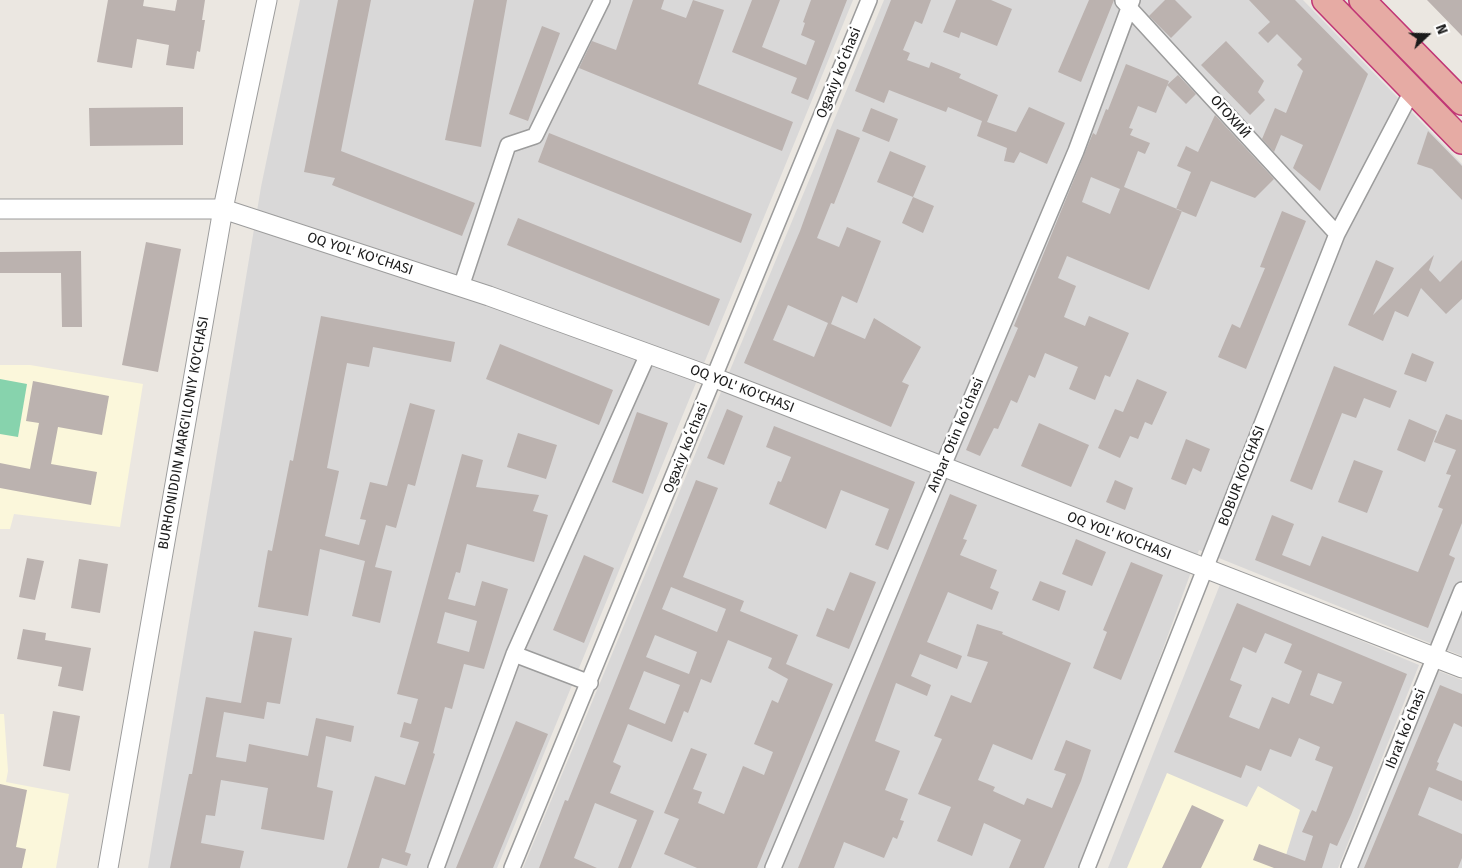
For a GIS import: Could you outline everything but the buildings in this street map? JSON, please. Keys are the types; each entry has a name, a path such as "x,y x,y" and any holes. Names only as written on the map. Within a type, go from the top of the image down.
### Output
{"highway":[{"path":"1325,0 1462,141"},
{"path":"1362,0 1462,102"}],"street":[{"name":"BURHONIDDIN MARG'ILONIY KO'CHASI","path":"108,868 222,209 266,0"},
{"path":"462,287 508,145 536,136 602,0"},
{"name":"Ogaxiy koʻchasi","path":"512,868 869,0"},
{"name":"ОГОХИЙ","path":"1128,2 1337,234"},
{"name":"Anbar Otin koʻchasi","path":"773,868 1076,150 1128,2"},
{"name":"BOBUR KO'CHASI","path":"1087,868 1337,234 1412,91"},
{"name":"OQ YOL' KO'CHASI","path":"0,209 222,209 462,287 715,378 1462,668"},
{"path":"436,868 514,654 648,354"},
{"name":"Ibrat koʻchasi","path":"1349,868 1462,590"},
{"path":"514,654 590,682"}],"shaded area":[{"path":"300,0 853,0 497,868 148,868 261,187"},
{"path":"884,0 1303,0 1462,164 1462,656 1199,550 1083,868 523,868"},
{"path":"0,365 30,365 143,384 120,527 14,514 10,529 0,529"},
{"path":"1221,582 1419,665 1338,868 1108,868"},
{"path":"1436,670 1462,680 1462,868 1355,868"},
{"path":"0,714 4,714 8,771 6,782 69,794 56,868 0,868"},
{"path":"1167,773 1247,807 1258,786 1300,810 1282,868 1127,868"}],"green space":[{"path":"0,379 27,384 18,437 0,434"}]}
